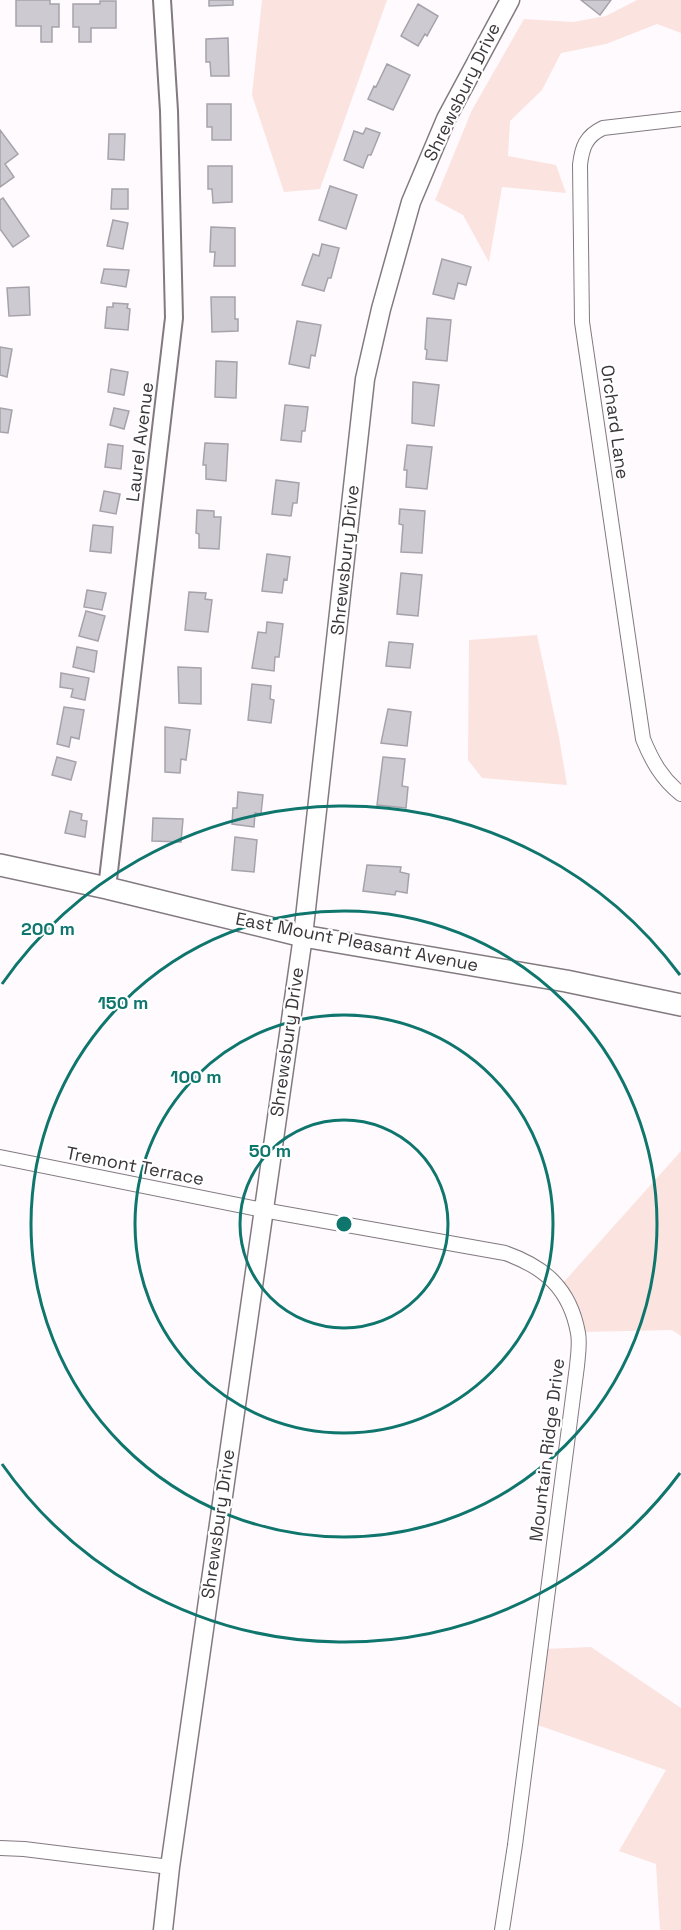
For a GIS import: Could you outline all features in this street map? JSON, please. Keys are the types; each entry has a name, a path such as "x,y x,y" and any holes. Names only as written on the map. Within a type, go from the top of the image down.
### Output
{"main road":[{"name":"Shrewsbury Drive","path":"163,1930 170,1867 303,936 365,379 381,309 411,202 446,119 510,0"},
{"name":"East Mount Pleasant Avenue","path":"0,865 107,888 303,936 566,981 681,1005"}],"street":[{"name":"Laurel Avenue","path":"107,888 174,318 169,111 162,0"},
{"name":"Orchard Lane","path":"681,119 613,126 592,133 585,141 581,151 580,165 582,322 643,739 654,764 666,781 681,794"},
{"name":"Tremont Terrace","path":"0,1157 263,1210"},
{"name":"Mountain Ridge Drive","path":"263,1210 505,1253 528,1261 546,1273 559,1287 569,1305 578,1334 578,1366 502,1930"},
{"path":"0,1848 170,1867"}],"shaded area":[{"path":"262,0 387,0 320,189 284,192 252,95"},
{"path":"637,0 681,0 681,33 657,24 606,44 561,53 542,90 510,121 508,156 556,165 566,193 502,187 489,262 463,215 435,200 472,110 524,19 573,22 606,16"},
{"path":"537,635 567,785 482,778 468,760 469,640"},
{"path":"681,1151 681,1336 672,1330 582,1332 562,1284"},
{"path":"591,1647 681,1708 681,1930 660,1930 656,1864 619,1851 666,1770 532,1723 543,1649"}],"building":[{"path":"16,0 50,0 50,4 59,4 59,27 52,27 52,42 41,42 41,26 16,26"},
{"path":"209,0 233,0 233,5 209,6"},
{"path":"581,0 611,0 600,15"},
{"path":"100,1 116,1 116,28 91,28 91,42 79,42 79,27 73,27 73,4 100,4"},
{"path":"418,4 438,16 427,36 425,34 418,46 401,36"},
{"path":"228,38 229,76 211,76 210,62 206,62 206,39"},
{"path":"387,64 410,75 393,110 368,99"},
{"path":"207,104 231,104 231,140 212,140 212,127 207,127"},
{"path":"366,128 380,133 363,168 344,160 354,131 363,134"},
{"path":"0,130 18,154 5,164 14,177 0,187"},
{"path":"109,134 125,134 124,160 108,159"},
{"path":"208,166 232,166 232,202 213,203 212,189 208,189"},
{"path":"330,186 357,195 346,229 319,220"},
{"path":"112,189 128,189 128,209 111,209"},
{"path":"3,198 29,236 13,247 0,229 0,200"},
{"path":"113,220 128,223 123,249 107,246"},
{"path":"211,227 235,228 235,266 214,266 215,252 210,252"},
{"path":"322,244 339,248 331,278 328,278 324,291 302,285 313,254 319,256"},
{"path":"442,259 471,267 466,285 458,283 454,299 433,294"},
{"path":"104,269 129,270 126,287 101,283"},
{"path":"29,287 30,315 9,316 7,288"},
{"path":"211,297 235,297 235,319 238,319 238,331 212,332"},
{"path":"113,303 128,304 127,308 130,309 128,330 105,328 107,307 113,307"},
{"path":"427,318 451,320 447,361 426,359"},
{"path":"297,321 321,325 315,356 311,355 309,368 289,364"},
{"path":"0,347 12,349 7,377 0,375"},
{"path":"216,361 237,362 236,398 215,397"},
{"path":"111,369 128,372 124,395 108,392"},
{"path":"413,382 439,385 434,426 412,423"},
{"path":"285,405 308,407 301,442 281,440"},
{"path":"0,408 12,410 8,433 0,432"},
{"path":"114,408 129,411 124,429 110,425"},
{"path":"205,443 228,444 226,481 206,479 206,465 203,465"},
{"path":"108,444 123,446 121,469 105,467"},
{"path":"407,445 432,447 427,489 406,487 407,470 404,470"},
{"path":"276,480 299,483 297,503 293,503 291,516 272,514"},
{"path":"104,491 120,494 116,514 100,511"},
{"path":"400,509 425,511 422,553 401,552 403,525 399,524"},
{"path":"197,510 214,511 214,517 221,517 219,549 199,548 199,534 196,533"},
{"path":"93,525 113,527 111,553 90,551"},
{"path":"267,554 290,557 287,580 284,579 282,593 262,591"},
{"path":"401,573 422,575 418,616 397,614"},
{"path":"87,590 106,593 102,610 84,607"},
{"path":"189,592 206,593 205,599 212,600 208,632 185,630"},
{"path":"86,611 105,616 98,641 79,636"},
{"path":"267,622 283,624 279,657 275,657 274,671 252,668 258,632 266,633"},
{"path":"389,642 413,644 410,668 386,666"},
{"path":"77,647 97,651 94,672 73,667"},
{"path":"178,667 201,668 201,704 179,703"},
{"path":"61,673 89,678 85,700 71,697 73,689 60,687"},
{"path":"252,684 271,686 270,699 274,700 271,723 248,720"},
{"path":"64,707 84,710 79,739 71,737 69,747 57,744"},
{"path":"388,709 411,712 407,746 381,743"},
{"path":"165,727 190,730 186,760 181,759 180,773 165,772"},
{"path":"57,757 76,762 71,780 52,775"},
{"path":"383,757 405,759 402,786 408,787 406,808 377,805"},
{"path":"238,792 263,795 261,814 255,813 254,827 232,824 233,808 237,808"},
{"path":"70,811 82,814 81,820 87,821 85,837 65,833"},
{"path":"153,818 183,819 181,842 152,841"},
{"path":"235,837 257,840 254,872 232,870"},
{"path":"367,865 401,867 400,872 409,874 407,893 396,891 395,895 363,891"}]}
